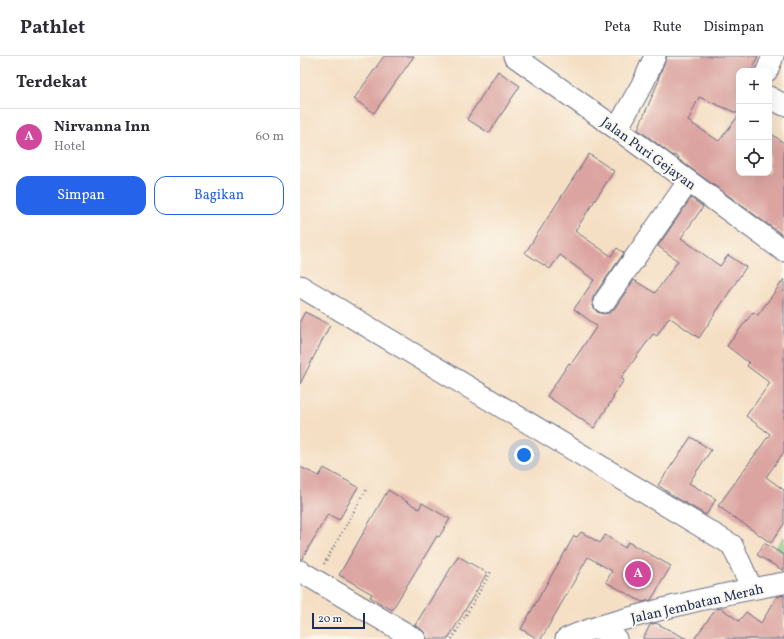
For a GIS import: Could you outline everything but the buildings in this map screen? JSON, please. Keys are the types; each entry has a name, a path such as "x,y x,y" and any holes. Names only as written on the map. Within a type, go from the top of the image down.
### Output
{"street":[{"name":"Jalan Puri Gejayan","path":"514,56 784,251"},
{"path":"616,129 644,80 655,56"},
{"path":"768,68 773,56"},
{"path":"772,98 784,104"},
{"path":"604,302 688,182"},
{"path":"300,286 732,545 752,589"},
{"path":"308,576 416,639"},
{"name":"Jalan Jembatan Merah","path":"566,639 597,627 647,613 784,583"},
{"path":"597,627 616,639"}],"path":[{"path":"308,576 366,490"},
{"path":"452,639 492,570"}],"green space":[{"path":"784,537 784,553 776,548"}],"place":[{"name":"Nirvanna Inn","path":"638,574"}]}
